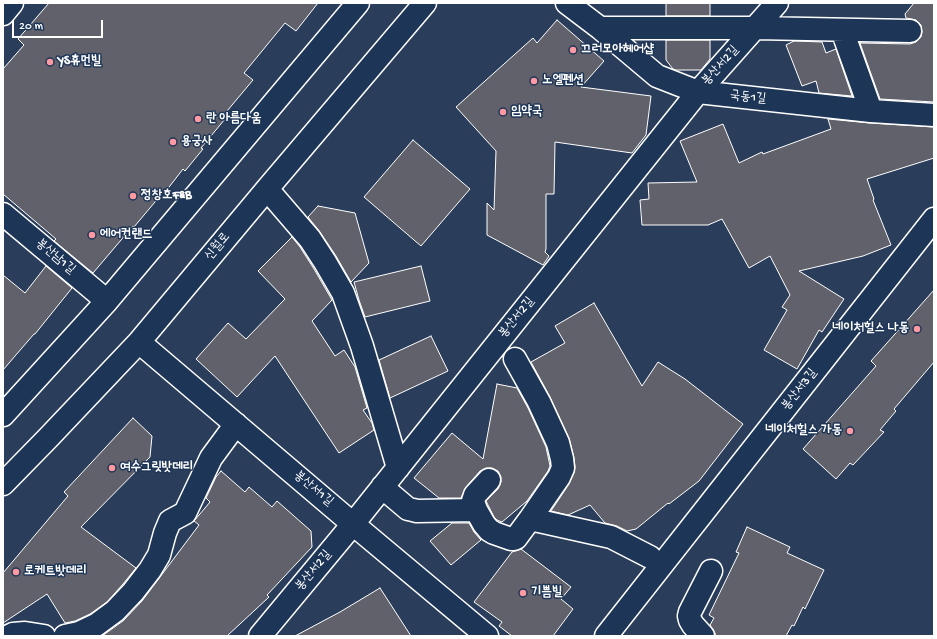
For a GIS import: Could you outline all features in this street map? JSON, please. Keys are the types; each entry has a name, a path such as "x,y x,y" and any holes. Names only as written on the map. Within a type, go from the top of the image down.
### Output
{"street":[{"path":"3,14 12,3"},
{"path":"3,416 107,301 358,3"},
{"name":"신월로","path":"3,484 139,342 425,3"},
{"name":"국동1길","path":"567,3 600,28 657,76 698,92 871,111 934,115"},
{"name":"봉산서2길","path":"260,636 398,468 503,360 698,92 777,3"},
{"path":"600,28 755,28 910,31"},
{"path":"842,30 871,111"},
{"path":"267,189 310,239 343,293 362,346 398,468"},
{"name":"봉산남1길","path":"3,214 107,301"},
{"name":"봉산서3길","path":"606,636 934,219"},
{"name":"봉산서1길","path":"139,342 487,636"},
{"path":"490,480 474,496 473,501 476,510 489,530 514,539 530,519 559,477 563,468 558,443 539,402 503,360"},
{"path":"65,636 79,633 96,625 115,611 133,592 150,570 159,555 170,521 185,513 211,458 236,424"},
{"path":"382,487 408,509 417,511 476,510"},
{"path":"530,519 611,537 650,557"},
{"path":"703,636 693,625 689,616 710,571"},
{"path":"9,636 13,634 25,633 44,636"}],"building":[{"path":"49,3 318,3 296,31 285,23 244,73 253,80 222,117 225,119 201,148 203,149 185,171 183,169 166,191 165,190 93,273 54,241 56,239 3,194 3,69 24,45 18,39"},
{"path":"666,3 710,3 710,16 666,16"},
{"path":"914,3 934,3 934,102 880,99 860,43 910,44 916,42 921,37 921,25 916,20 906,18 905,14"},
{"path":"557,20 604,61 581,87 651,96 646,135 632,153 555,142 554,194 546,194 545,252 549,256 543,265 487,235 487,203 494,210 496,151 456,107 533,38 537,43"},
{"path":"666,40 710,40 710,59 701,70 673,69 666,60"},
{"path":"794,41 822,42 826,53 836,49 852,96 819,93 816,81 802,86 786,45"},
{"path":"828,119 934,127 934,158 867,179 874,199 873,200 891,245 863,256 799,271 844,299 822,332 819,330 797,369 764,350 787,310 782,307 790,295 770,256 749,268 722,219 708,225 642,225 640,200 649,199 648,183 697,182 680,141 723,124 739,163 762,152 763,154 831,129"},
{"path":"413,140 470,189 421,246 364,197"},
{"path":"318,206 355,213 369,263 351,282 336,256 308,217"},
{"path":"292,237 314,269 332,300 312,321 335,356 344,350 355,367 367,408 363,410 372,423 374,430 339,453 275,356 237,397 196,359 228,323 246,339 285,299 258,271"},
{"path":"46,266 72,288 35,334 3,370 3,275 25,293"},
{"path":"421,266 430,301 365,317 354,282"},
{"path":"934,290 934,362 894,409 896,411 880,430 884,432 853,465 850,463 836,479 803,449 876,366 871,361"},
{"path":"594,303 642,386 658,362 685,379 743,424 699,481 669,504 668,503 636,529 627,531 617,526 605,523 590,505 568,515 551,511 569,484 574,473 574,458 569,438 550,397 531,362 565,343 555,326"},
{"path":"431,336 448,371 390,398 379,360"},
{"path":"497,384 517,388 546,447 550,466 527,501 502,522 494,517 486,501 498,489 501,482 501,477 498,471 492,468 486,468 480,471 466,487 461,498 439,498 414,478 452,433 483,459"},
{"path":"133,418 152,436 150,457 81,527 136,568 107,602 90,614 75,621 65,623 47,594 3,623 3,573 68,496 64,492"},
{"path":"221,471 245,492 249,487 272,507 277,501 311,531 312,547 267,595 269,597 227,636 102,636 123,621 142,601 199,525 194,521 210,502 206,498 216,477"},
{"path":"452,523 469,523 481,540 451,565 430,541"},
{"path":"747,527 790,547 787,553 824,570 805,609 803,607 794,626 792,625 786,636 715,636 715,633 710,625 714,618 709,615 739,553 736,552"},
{"name":"기쁨빌","path":"521,549 571,587 561,599 573,609 553,636 512,636 499,626 502,622 474,602 512,552"},
{"path":"380,588 411,636 295,636 340,612"}],"place":[{"name":"끄러모아헤어샵","path":"573,50"},
{"name":"YS휴먼빌","path":"50,62"},
{"name":"노엘펜션","path":"534,81"},
{"name":"임약국","path":"503,112"},
{"name":"란 아름다움","path":"198,119"},
{"name":"용궁사","path":"173,142"},
{"name":"정창호F&B","path":"133,196"},
{"name":"에어컨랜드","path":"92,235"},
{"name":"네이처힐스 나동","path":"917,329"},
{"name":"네이처힐스 가동","path":"850,431"},
{"name":"여수그릿밧데리","path":"112,468"},
{"name":"로케트밧데리","path":"16,572"},
{"name":"기쁨빌","path":"523,593"}]}
